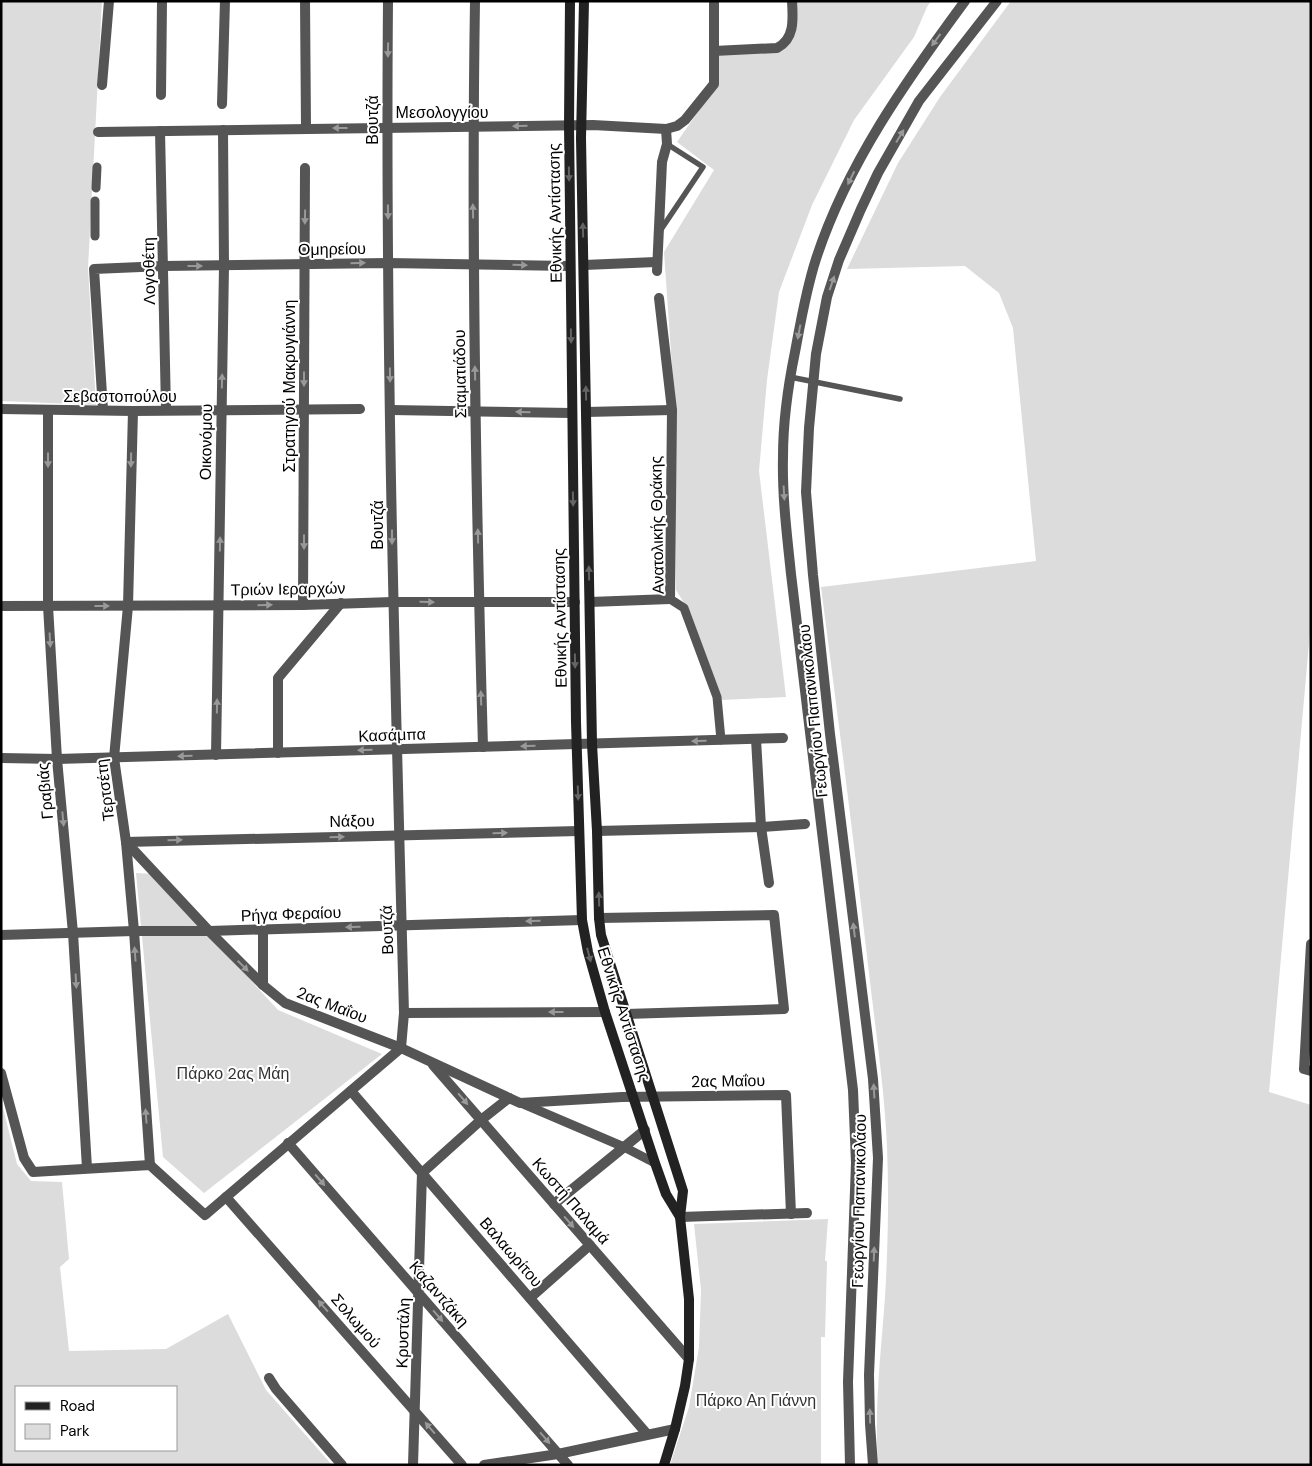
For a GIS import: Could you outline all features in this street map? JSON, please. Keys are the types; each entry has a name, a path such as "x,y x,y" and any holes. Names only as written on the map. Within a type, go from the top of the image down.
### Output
{"main road":[{"name":"Εθνικής Αντίστασης","path":"570,1 569,125 574,602 576,744 582,920 588,952 605,1012 666,1194 680,1217"},
{"name":"Εθνικής Αντίστασης","path":"584,1 581,125 592,744 599,918 626,1014 683,1191 680,1217 689,1299 689,1359 675,1429 664,1465"}],"street":[{"path":"102,85 109,1"},
{"path":"160,95 162,1"},
{"path":"222,104 225,1"},
{"path":"305,1 306,128"},
{"name":"Βουτζά","path":"388,1 387,128 392,602 404,1013 401,1048"},
{"name":"Σταματιάδου","path":"474,1 473,128 478,603 483,747"},
{"path":"584,265 656,266 662,162 667,144 666,129 676,126 685,120 714,84 714,1"},
{"path":"714,51 777,48 786,44 791,33 792,1"},
{"name":"Γεωργίου Παπανικολάου","path":"850,1465 848,1382 856,1163 853,1090 830,913 786,528 782,458 784,424 790,377 805,295 838,204 857,166 903,88 965,1"},
{"name":"Γεωργίου Παπανικολάου","path":"872,1465 869,1375 878,1158 873,1080 830,734 813,575 806,492 809,428 813,382 827,297 839,260 860,209 919,101 997,1"},
{"name":"Μεσολογγίου","path":"98,132 306,128 473,128 569,125 666,129"},
{"name":"Λογοθέτη","path":"160,130 166,410"},
{"name":"Οικονόμου","path":"216,755 224,266 223,130"},
{"path":"96,188 97,167"},
{"name":"Στρατηγού Μακρυγιάννη","path":"303,605 305,168"},
{"path":"95,201 95,236"},
{"name":"Ομηρείου","path":"103,410 94,269 164,266 388,263 570,266"},
{"name":"Ανατολικής Θράκης","path":"659,298 672,410 670,598 684,608 717,697 721,740"},
{"name":"Σεβαστοπούλου","path":"1,409 133,411 360,409"},
{"path":"391,410 572,413"},
{"path":"586,412 672,410"},
{"name":"Γραβιάς","path":"48,411 48,606 57,759 73,933 87,1168"},
{"name":"Τερτσέτη","path":"133,411 128,606 114,758 126,842 134,931 150,1165"},
{"path":"590,602 670,598"},
{"name":"Τριών Ιεραρχών","path":"1,606 218,606 392,602 574,602"},
{"path":"278,753 278,678 341,604"},
{"name":"Κασάμπα","path":"1,758 114,758 783,738"},
{"path":"756,739 768,883"},
{"path":"597,831 762,827 806,824"},
{"name":"Νάξου","path":"126,842 579,831"},
{"name":"2ας Μαΐου","path":"126,842 209,931 263,985 285,1003 401,1048 520,1103 624,1147 655,1163"},
{"path":"599,918 774,916 784,1009 626,1014"},
{"name":"Ρήγα Φεραίου","path":"1,935 263,930 582,920"},
{"path":"263,930 263,985"},
{"path":"1307,1070 1311,944"},
{"path":"404,1013 605,1012"},
{"path":"1,1073 24,1158 33,1172 150,1165 205,1215 401,1048"},
{"name":"Κωστή Παλαμά","path":"430,1063 689,1359"},
{"name":"Βαλαωρίτου","path":"350,1091 647,1434"},
{"name":"2ας Μαΐου","path":"520,1103 634,1096 786,1095 791,1214"},
{"path":"422,1173 481,1120 509,1098"},
{"path":"554,1204 645,1130"},
{"name":"Καζαντζάκη","path":"288,1143 568,1465"},
{"name":"Κρυστάλη","path":"413,1465 422,1173"},
{"name":"Σολωμού","path":"226,1197 462,1465"},
{"path":"680,1217 807,1213"},
{"path":"530,1298 590,1245"},
{"path":"269,1378 276,1389 342,1465"},
{"path":"484,1465 558,1454 675,1429"}],"lane":[{"path":"658,234 703,167 667,144"},
{"path":"790,377 900,399"}],"green space":[{"path":"1,1 102,1 88,268 96,405 1,401"},
{"path":"796,1 931,1 914,37 854,120 812,205 779,292 767,380 759,471 786,697 722,700 691,614 676,590 675,410 664,252 714,170 677,142 716,86 719,55 786,48 797,27"},
{"path":"1011,1 1311,1 1311,621 1269,1092 1311,1105 1311,1465 878,1465 877,1402 885,1297 887,1240 886,1122 821,587 1036,561 1013,328 999,293 965,266 847,269 898,163 940,97"},
{"name":"Πάρκο 2ας Μάη","path":"136,873 153,874 278,1010 382,1054 204,1193 163,1157"},
{"path":"1,1100 17,1164 31,1181 62,1182 69,1259 60,1267 69,1351 166,1349 228,1314 266,1390 332,1465 1,1465"},
{"name":"Πάρκο Αη Γιάννη","path":"828,1219 825,1261 827,1261 825,1337 821,1337 821,1465 670,1465 689,1407 699,1347 701,1290 694,1224"}]}
